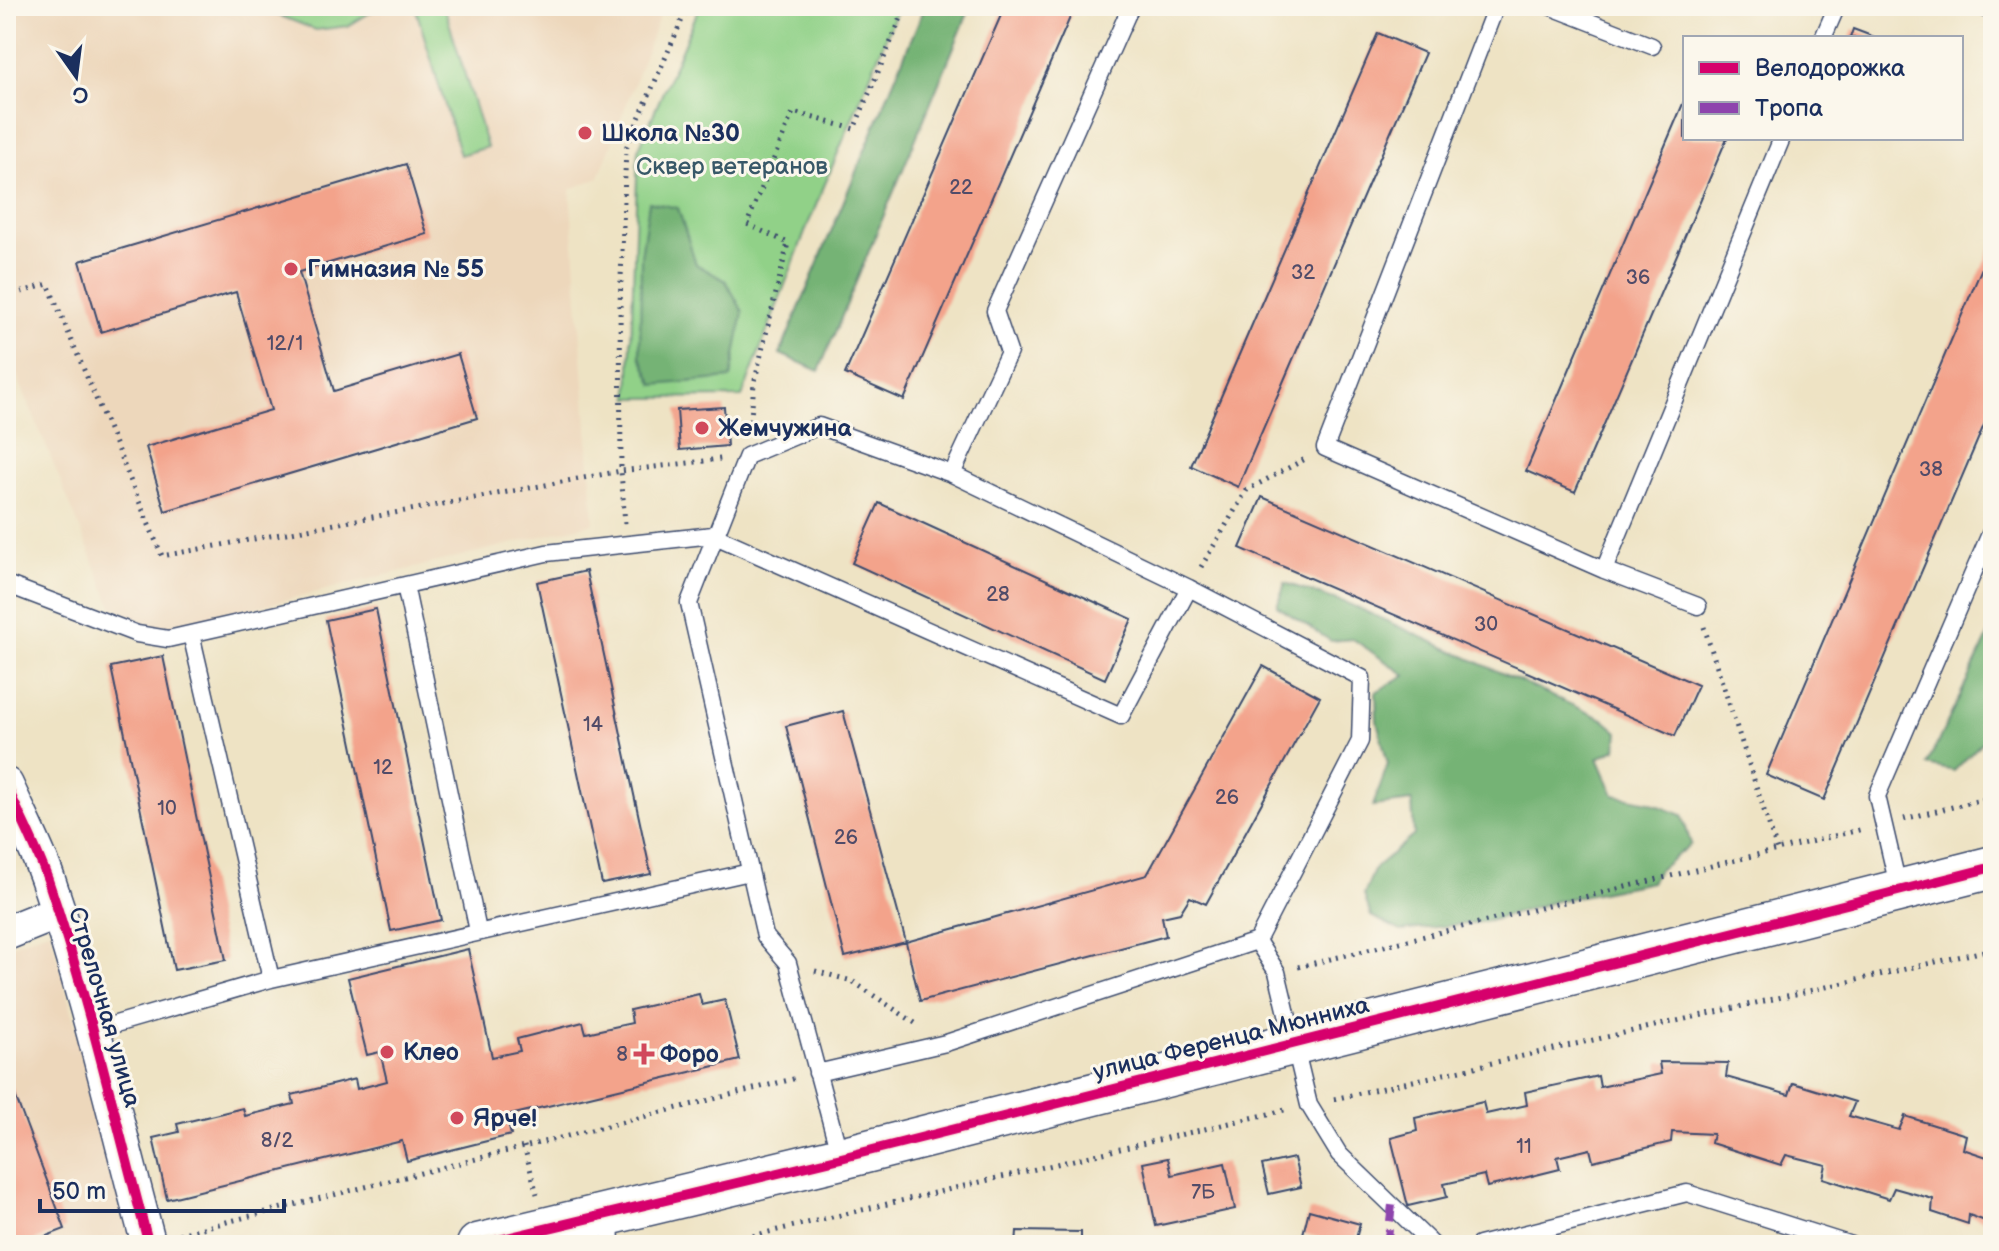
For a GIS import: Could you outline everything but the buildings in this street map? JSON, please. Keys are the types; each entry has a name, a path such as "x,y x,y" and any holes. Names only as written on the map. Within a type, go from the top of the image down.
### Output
{"street":[{"name":"Стрелочная улица","path":"6,785 47,877 158,1242"},
{"name":"улица Ференца Мюнниха","path":"478,1245 610,1229 841,1158 1993,867"},
{"path":"6,933 58,912"}],"lane":[{"path":"952,474 1009,352 995,311 1131,6"},
{"path":"1496,6 1325,448 1604,570 1698,606"},
{"path":"1549,6 1652,46"},
{"path":"1824,36 1837,6"},
{"path":"1979,6 1993,12"},
{"path":"1604,570 1781,140"},
{"path":"817,1073 946,1043 1257,941 1360,741 1362,678 1189,588 952,474 819,426 747,456 713,535 689,603 765,936 788,963 817,1073 841,1158"},
{"path":"1899,890 1877,796 1993,527"},
{"path":"6,584 137,634 168,639 546,553 713,535 1121,716 1189,588"},
{"path":"405,585 478,931"},
{"path":"191,634 271,979"},
{"path":"95,1030 271,979 750,872"},
{"path":"1257,941 1277,972 1309,1105 1339,1154 1433,1245"},
{"path":"1479,1245 1687,1193 1851,1245"}],"path":[{"path":"627,545 621,471 620,304 626,148 688,6"},
{"path":"6,297 48,284 162,556 621,471 747,456 754,384 788,243 747,224 793,112 854,129 906,6"},
{"path":"1189,588 1247,490 1325,448"},
{"path":"1698,606 1777,850"},
{"path":"1277,972 1993,797"},
{"path":"714,1245 1993,949"},
{"path":"788,963 852,981 946,1043"},
{"path":"158,1242 187,1230 817,1073"}],"shaded area":[{"name":"Гимназия № 55","path":"6,6 663,6 599,177 570,190 594,523 161,631 112,606 6,349 6,131 16,126 6,99"},
{"path":"50,930 132,1240 119,1245 6,1245 6,947"}],"green space":[{"path":"255,6 381,6 348,26 316,30"},
{"path":"415,6 444,6 487,147 460,155"},
{"name":"Сквер ветеранов","path":"700,6 899,6 807,227 742,397 629,398 638,150"},
{"path":"925,6 971,6 819,371 780,354"},
{"path":"649,202 678,208 696,264 726,281 743,312 731,378 654,385 640,356 641,256"},
{"path":"1285,583 1349,604 1603,719 1618,732 1616,749 1598,758 1614,795 1649,802 1682,815 1691,844 1659,870 1651,882 1556,901 1489,921 1401,931 1371,916 1364,894 1375,868 1414,835 1412,801 1373,806 1388,764 1377,721 1376,692 1405,675 1353,639 1331,641 1277,606"},
{"path":"1993,626 1993,731 1954,771 1927,765"}],"marked path":[{"path":"1387,1245 1392,1205"}],"cycle path":[{"path":"6,785 39,856 63,925 149,1245"},
{"path":"478,1245 841,1158 1993,867"}],"place":[{"name":"Школа №30","path":"585,133"},
{"name":"Гимназия № 55","path":"291,269"},
{"name":"Жемчужина","path":"702,428"},
{"name":"Клео","path":"387,1052"},
{"name":"Форо","path":"644,1054"},
{"name":"Ярче!","path":"457,1118"}]}
